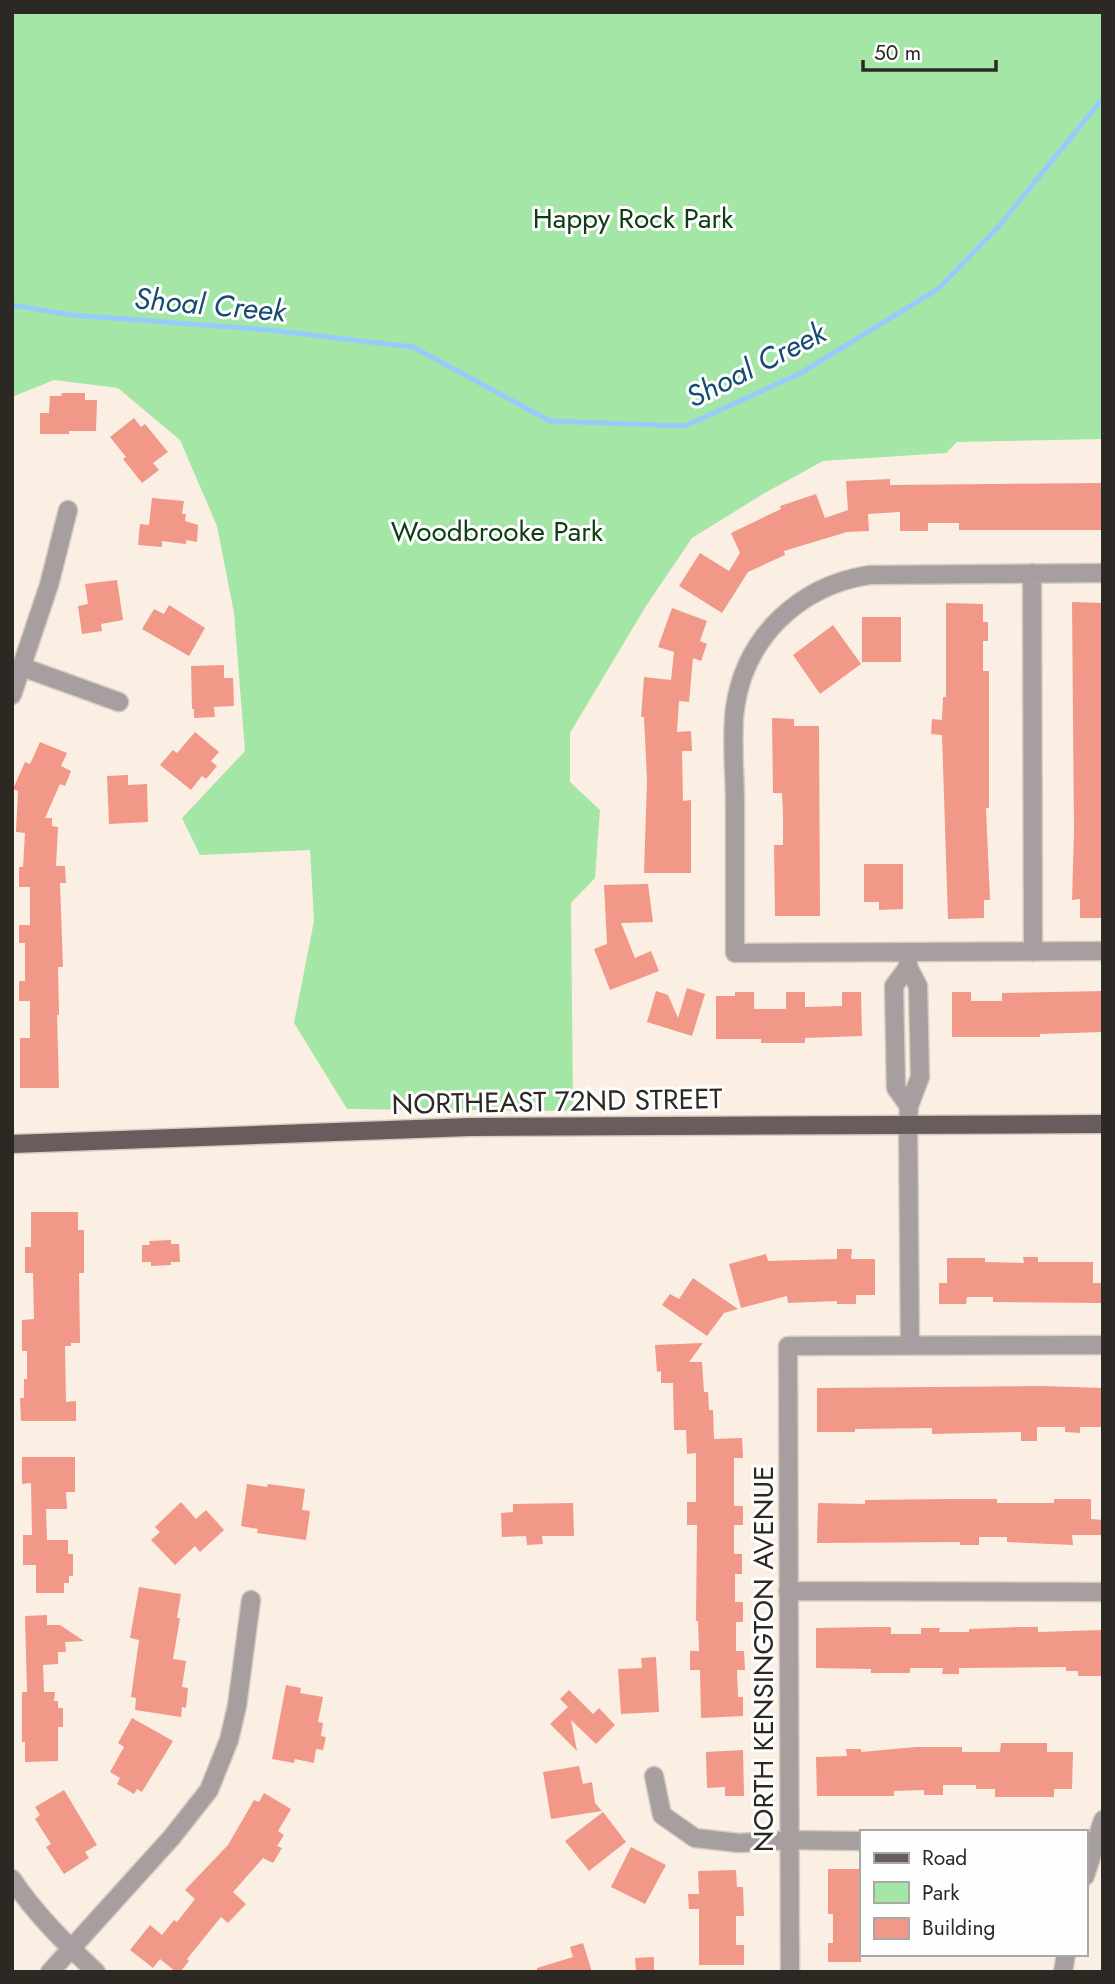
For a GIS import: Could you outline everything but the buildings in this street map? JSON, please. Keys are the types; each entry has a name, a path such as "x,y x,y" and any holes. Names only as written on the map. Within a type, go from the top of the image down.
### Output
{"main road":[{"name":"NORTHEAST 72ND STREET","path":"12,1144 470,1126 1103,1124"}],"street":[{"path":"12,695 49,584 68,510"},
{"path":"1032,573 1033,952"},
{"path":"1103,573 884,574 853,577 809,594 784,613 763,636 741,679 735,709 735,953 908,960 1033,952 1103,951"},
{"path":"22,667 119,702"},
{"path":"908,960 918,986 920,1077 909,1105 908,1124 910,1345 1103,1345"},
{"path":"908,960 894,986 896,1088 909,1105"},
{"name":"NORTH KENSINGTON AVENUE","path":"790,1972 788,1346 910,1345"},
{"path":"788,1591 1103,1592"},
{"path":"50,1972 119,1898 209,1790 229,1740 237,1706 251,1600"},
{"path":"654,1776 662,1815 695,1838 739,1843 790,1840 860,1841"},
{"path":"1087,1869 1103,1820"},
{"path":"12,1879 30,1906 96,1972"}],"green space":[{"path":"12,12 1103,12 1103,439 957,442 946,453 823,461 692,538 646,606 570,733 570,782 600,810 595,878 571,903 573,1111 347,1109 294,1023 314,921 310,850 200,855 182,818 245,751 234,613 217,526 180,440 118,388 54,380 12,397"}],"waterway":[{"name":"Shoal Creek","path":"12,305 72,315 269,330 413,347 550,421 685,426 801,373 938,289 999,226 1103,98"}],"park label":[{"name":"Happy Rock Park","path":"633,218"},
{"name":"Woodbrooke Park","path":"497,531"}]}
